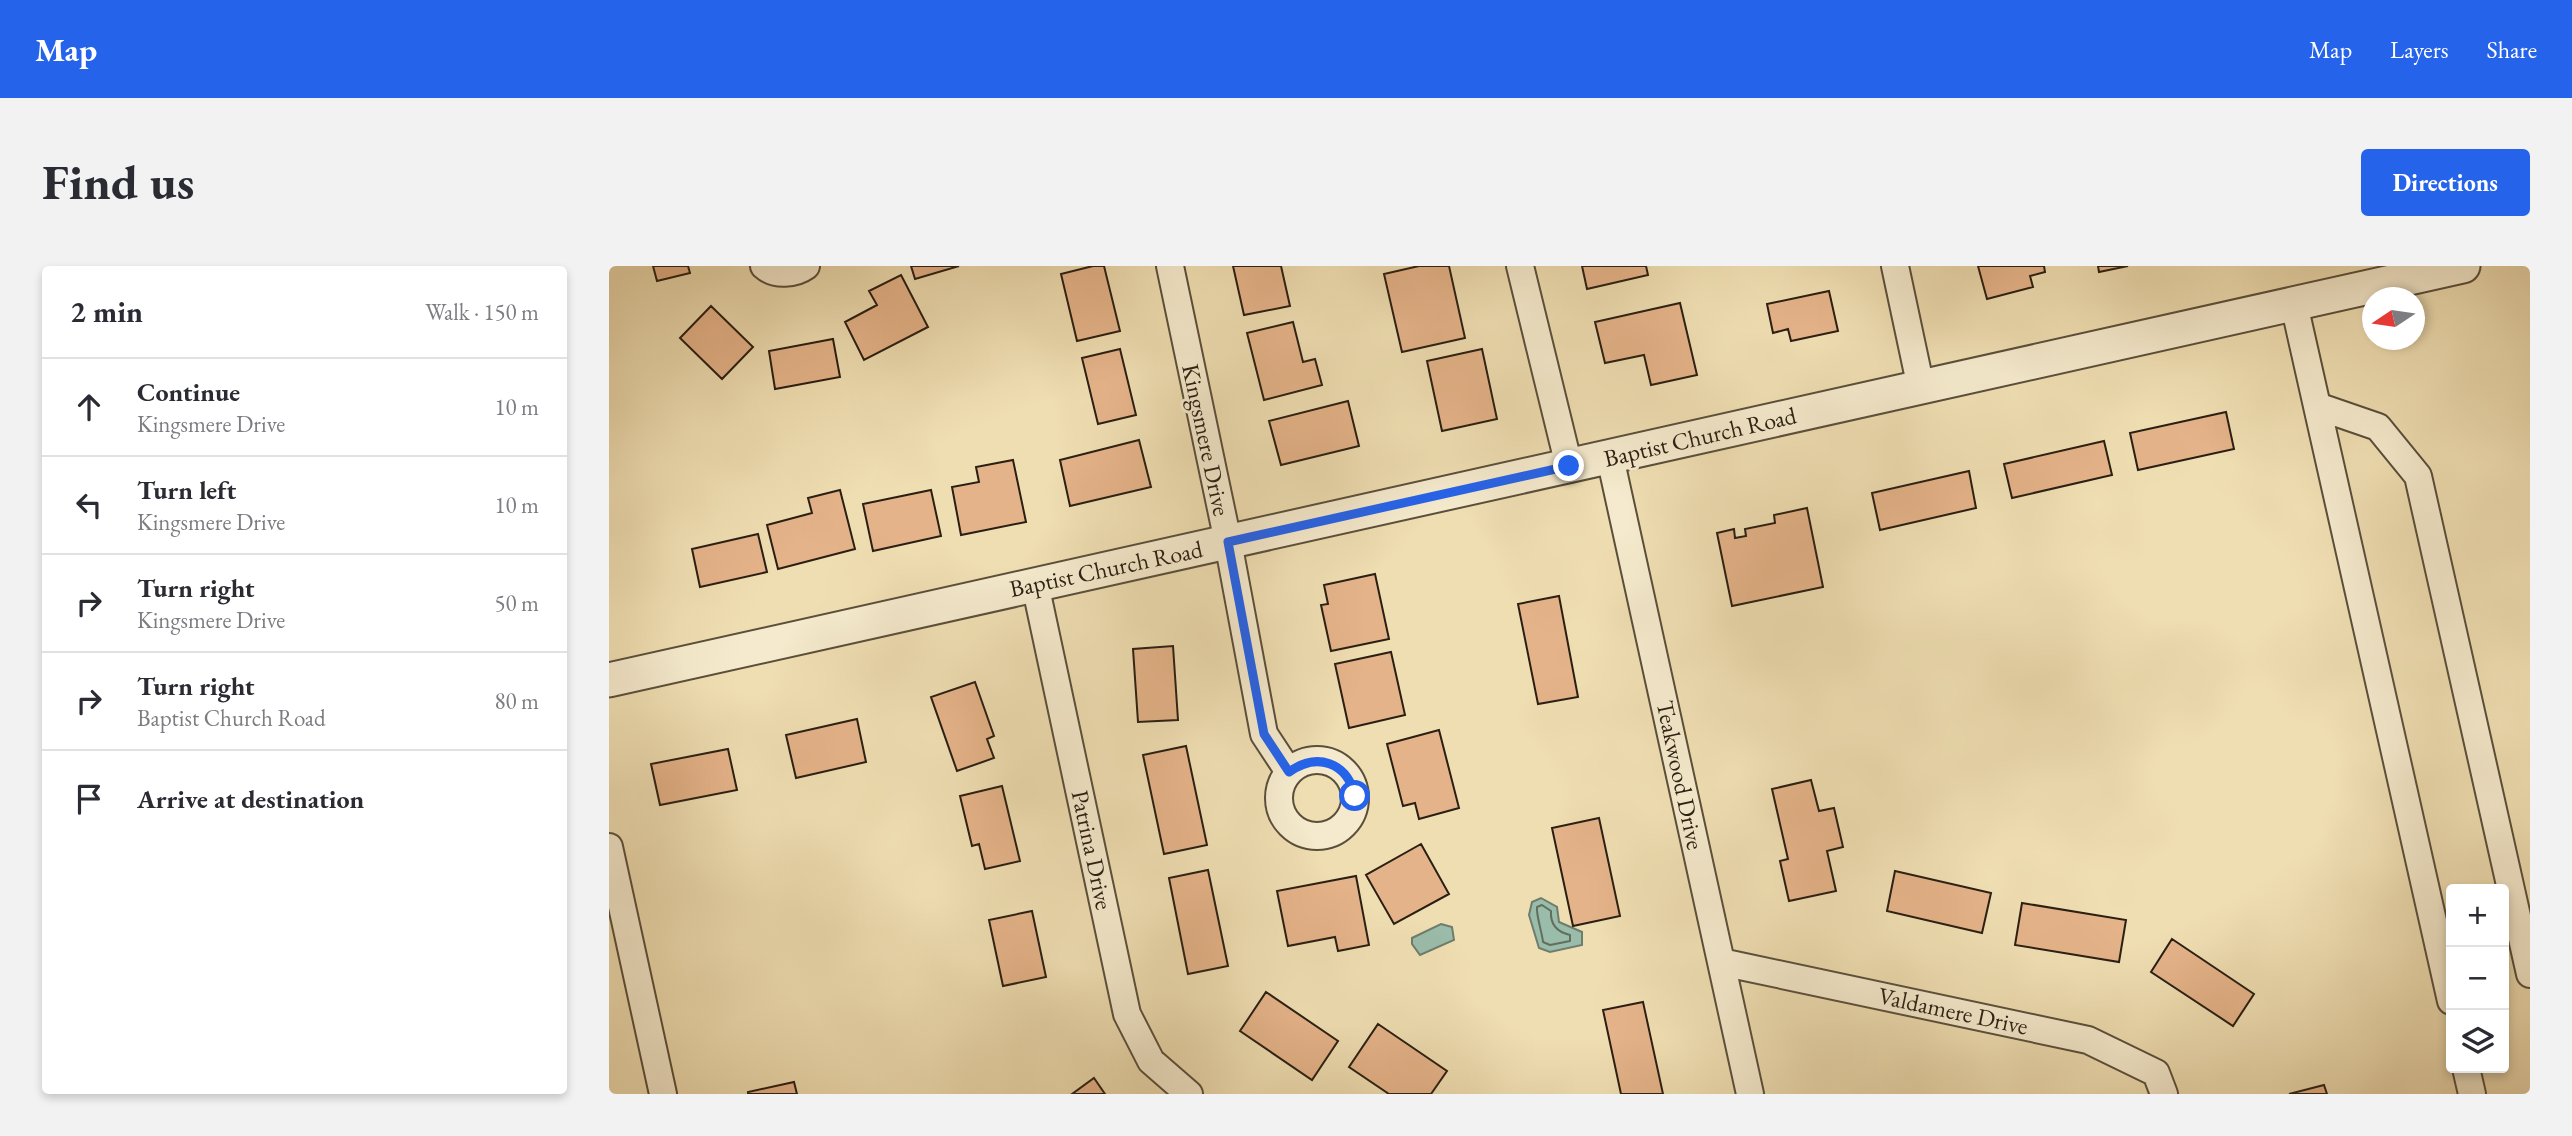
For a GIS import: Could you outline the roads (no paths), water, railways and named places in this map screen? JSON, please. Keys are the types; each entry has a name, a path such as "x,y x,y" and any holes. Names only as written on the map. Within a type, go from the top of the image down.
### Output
{"street":[{"path":"764,266 770,271 797,272 806,266"},
{"name":"Kingsmere Drive","path":"1170,266 1228,542 1264,734 1289,772"},
{"path":"1520,266 1569,466"},
{"path":"1895,266 1921,388"},
{"name":"Baptist Church Road","path":"609,680 2463,266"},
{"path":"2294,304 2446,979"},
{"path":"2317,406 2378,428 2418,476 2530,974"},
{"name":"Teakwood Drive","path":"1610,457 1750,1094"},
{"name":"Patrina Drive","path":"1035,584 1127,1014 1151,1061 1189,1094"},
{"path":"609,848 617,923 663,1094"},
{"name":"Valdamere Drive","path":"1721,962 2088,1040 2156,1073 2164,1094"},
{"path":"2467,1073 2472,1094"}],"water":[{"path":"1541,898 1557,907 1559,922 1582,932 1582,945 1550,952 1539,948 1529,915 1532,902"},
{"path":"1441,924 1452,927 1454,940 1420,955 1412,944 1412,938"}]}
